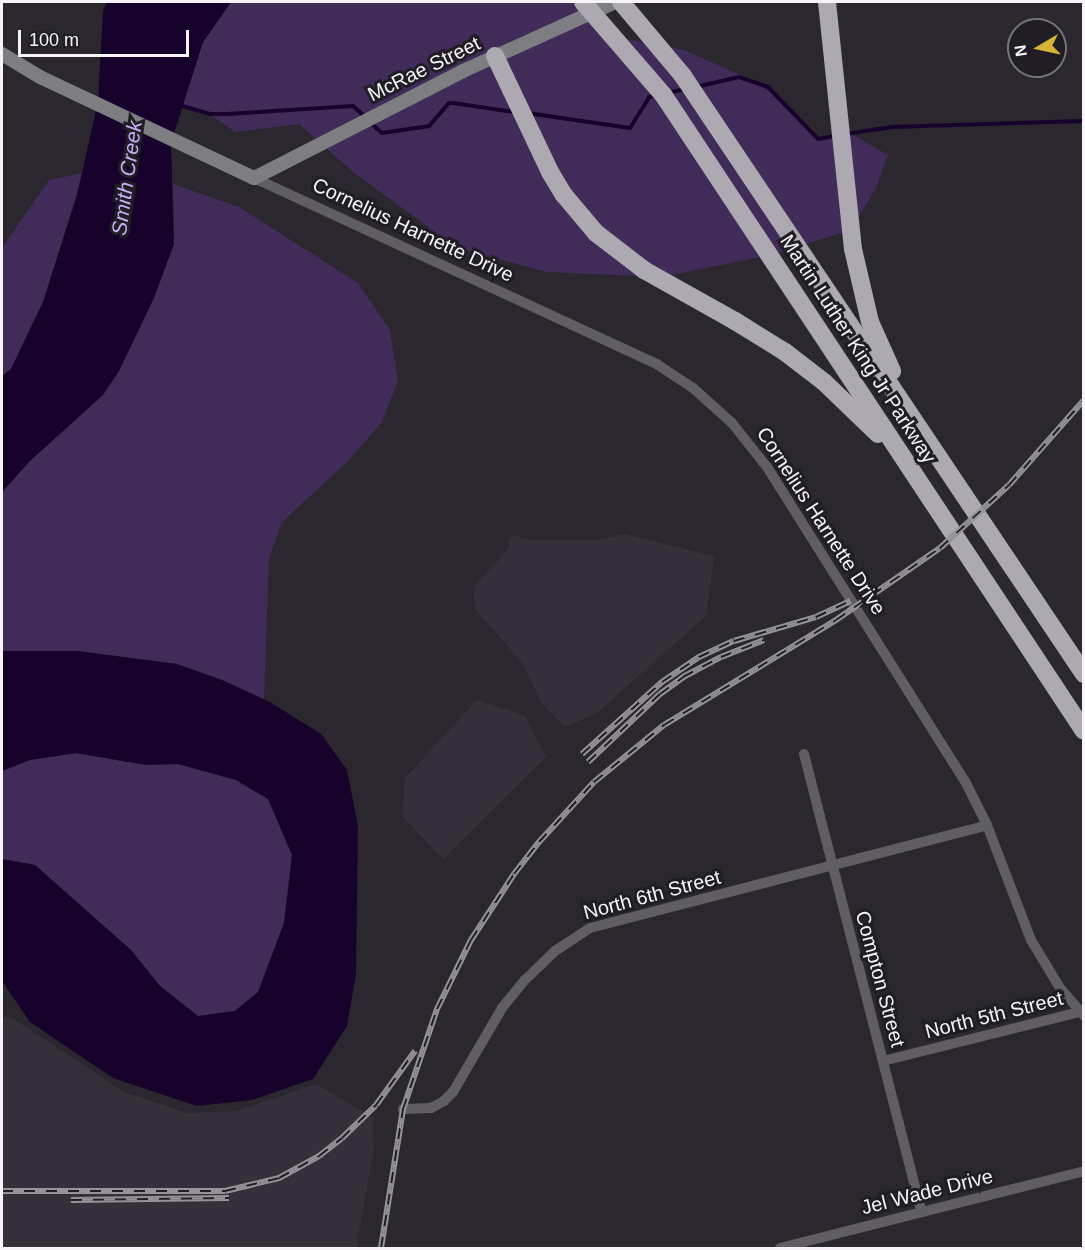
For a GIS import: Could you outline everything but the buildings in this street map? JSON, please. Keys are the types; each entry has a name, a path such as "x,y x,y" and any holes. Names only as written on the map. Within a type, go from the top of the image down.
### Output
{"highway":[{"name":"Martin Luther King Jr Parkway","path":"583,2 664,96 1083,731"},
{"name":"Martin Luther King Jr Parkway","path":"621,2 682,76 913,416 1083,674"},
{"path":"827,2 853,249 860,288 870,322 913,416"},
{"path":"495,56 550,172 574,209 596,233 644,270 735,321 802,364 902,457"}],"main road":[{"name":"McRae Street","path":"254,178 330,137 495,56 615,2"},
{"path":"2,54 75,94 254,178"}],"street":[{"name":"Cornelius Harnette Drive","path":"254,178 658,365 693,388 732,423 749,443 966,781 987,825 1031,940 1056,981 1082,1014"},
{"name":"Compton Street","path":"804,754 922,1212"},
{"name":"North 6th Street","path":"403,1109 431,1108 449,1097 511,996 543,961 574,936 616,920 833,867 987,825"},
{"name":"North 5th Street","path":"883,1061 1082,1014"},
{"name":"Jel Wade Drive","path":"780,1248 1083,1171"}],"shaded area":[{"path":"231,2 573,2 574,5 626,39 684,50 768,87 818,139 850,133 888,155 876,188 851,230 771,255 661,277 547,272 457,248 353,172 299,124 235,132 210,114 182,106 203,42"},
{"path":"83,173 43,302 11,369 2,376 2,248 49,180"},
{"path":"173,184 239,207 358,283 390,330 398,381 382,422 348,461 282,522 269,559 264,700 222,680 176,664 78,651 2,651 2,492 30,461 174,244"},
{"path":"625,534 714,556 706,616 597,713 565,727 542,704 523,664 475,609 473,587 506,552 512,535 532,540 597,540"},
{"path":"477,700 525,716 546,757 443,859 402,816 405,778"},
{"path":"76,753 146,765 178,764 236,780 268,799 292,855 284,923 258,992 235,1011 198,1016 160,986 131,950 35,865 2,859 2,771 30,760"},
{"path":"9,1016 124,1092 187,1113 236,1111 316,1084 373,1117 374,1149 356,1248 2,1248 2,1018"}],"water":[{"name":"Smith Creek","path":"107,2 231,2 203,42 171,143 174,244 154,298 119,371 103,395 30,461 2,492 2,376 11,369 43,302 76,199 98,102 103,10"},
{"path":"2,651 78,651 177,664 222,680 270,702 321,734 347,770 358,826 356,974 347,1026 313,1079 252,1100 197,1106 113,1078 30,1022 2,981 2,859 35,865 131,950 160,986 198,1016 235,1011 258,992 284,923 292,855 268,799 236,780 178,764 146,765 76,753 30,760 2,771"}],"waterway":[{"path":"696,87 739,77 768,87 818,139 835,136"},
{"path":"667,93 686,89"},
{"path":"527,113 630,128 649,97 657,95"},
{"path":"370,122 382,133 429,126 449,103 514,112"},
{"path":"179,105 210,114 353,106 364,116"},
{"path":"845,134 892,127 1084,121"}],"railway":[{"path":"381,1248 403,1109 437,1009 471,940 514,874 539,842 594,782 664,725 836,620 940,548 1009,485 1084,400"},
{"path":"582,754 662,682 699,657 734,641 816,617 851,601"},
{"path":"588,762 660,694 683,677 721,657 764,640"},
{"path":"2,1191 225,1191 279,1178 319,1156 342,1138 376,1105 415,1051"},
{"path":"71,1200 229,1198"}]}
